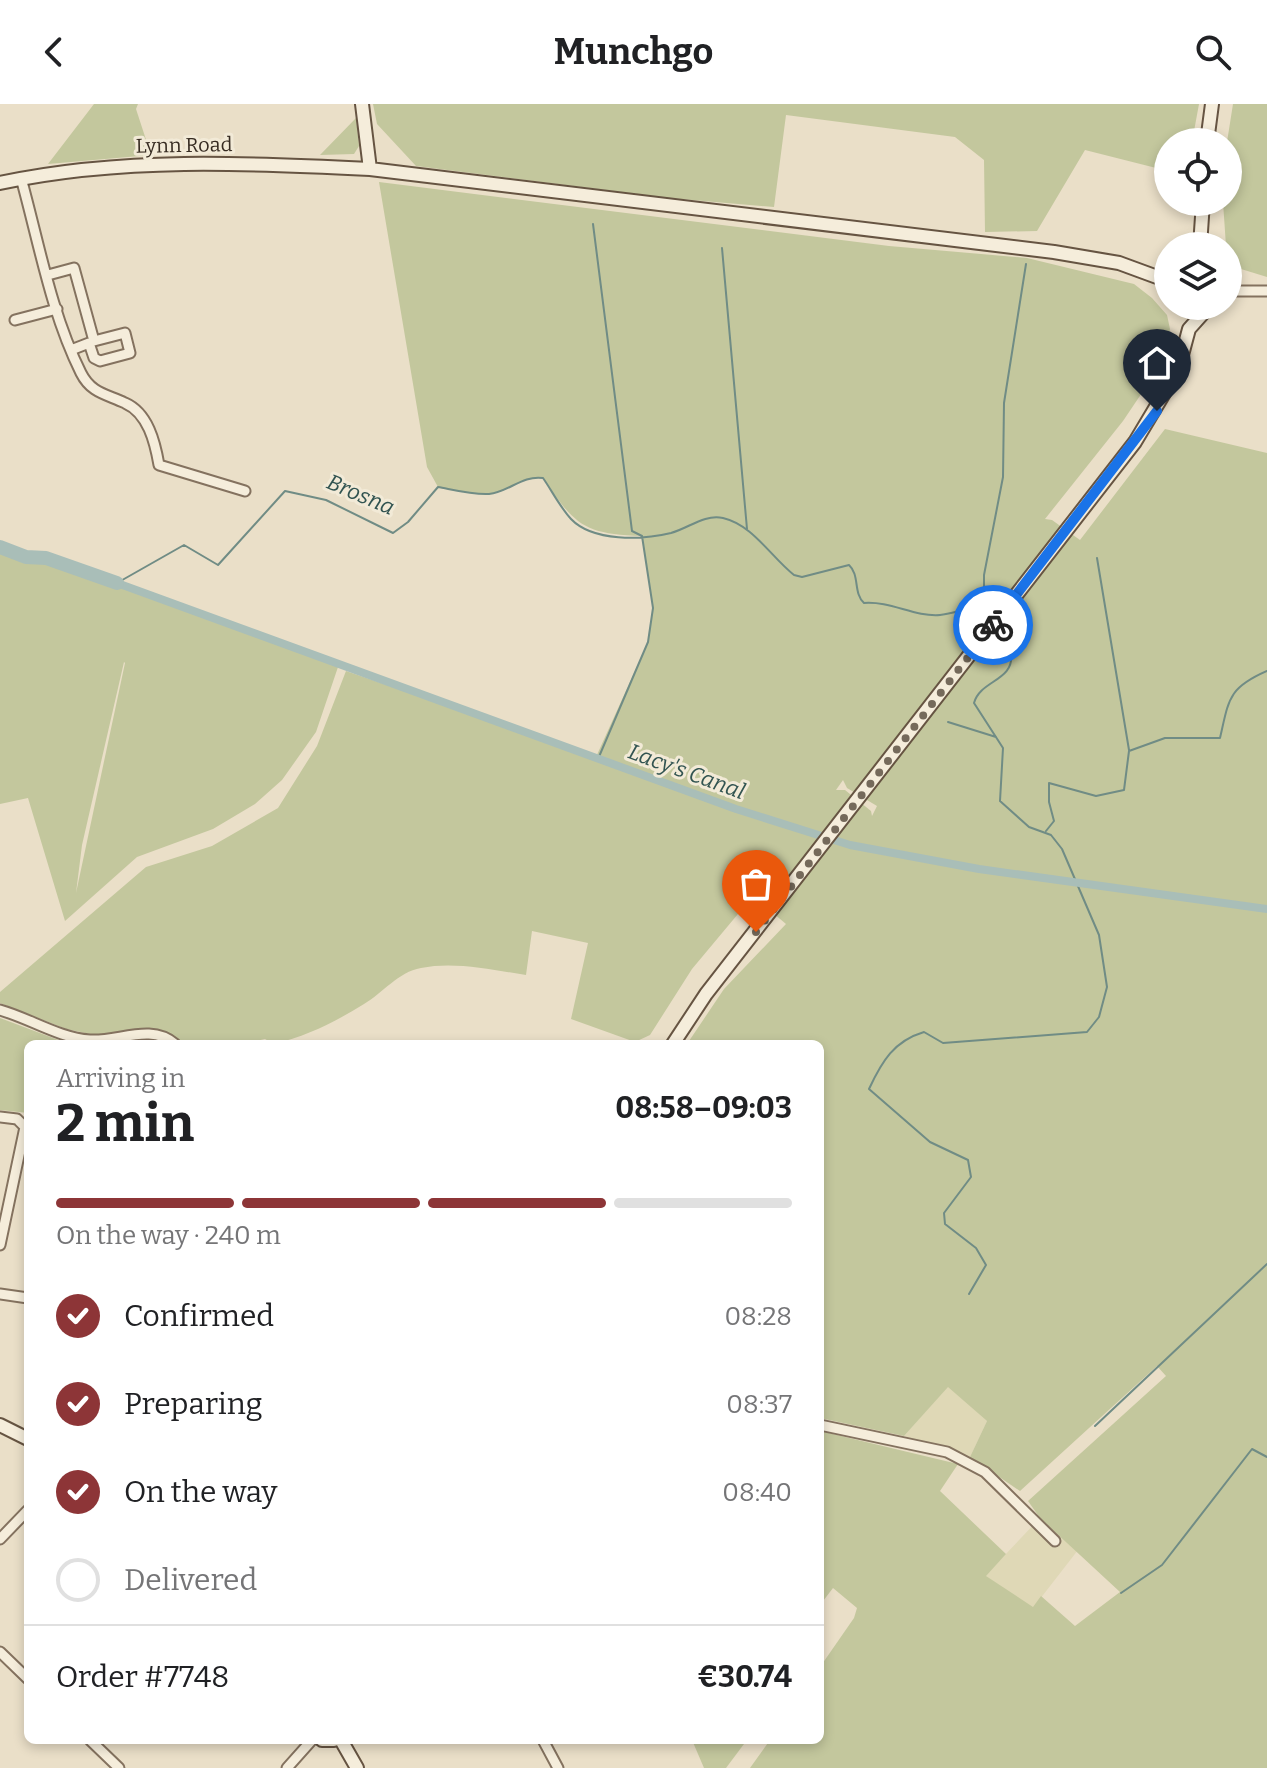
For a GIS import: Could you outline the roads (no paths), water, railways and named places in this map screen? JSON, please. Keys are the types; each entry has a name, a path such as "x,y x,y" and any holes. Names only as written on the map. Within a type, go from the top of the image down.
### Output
{"street":[{"path":"362,104 370,169"},
{"path":"1209,128 1212,104"},
{"name":"Lynn Road","path":"0,183 117,167 192,164 370,169 1054,252 1119,263 1154,276"},
{"path":"21,178 57,309 83,376 97,392 126,403 140,415 152,436 159,465 245,491"},
{"path":"48,275 74,268 94,341 125,333 130,353 100,361 94,358 89,343 71,350"},
{"path":"1242,291 1267,291"},
{"path":"15,320 57,309"},
{"path":"676,1040 706,994 1157,411 1178,370 1189,329 1187,320"},
{"path":"1189,329 1198,320"},
{"path":"0,1010 86,1040 150,1034 170,1040"},
{"path":"0,1117 17,1119 24,1126"},
{"path":"0,1245 4,1199 24,1130"},
{"path":"0,1294 24,1297"},
{"path":"0,1425 24,1437"},
{"path":"824,1426 947,1452 985,1472 1055,1541"},
{"path":"0,1539 24,1514"},
{"path":"0,1652 24,1675"},
{"path":"94,1744 119,1768"},
{"path":"287,1768 308,1744"},
{"path":"343,1744 357,1768"},
{"path":"545,1744 558,1768"}],"waterway":[{"path":"593,224 632,531 642,536 653,608 648,642 598,759"},
{"path":"722,248 747,529"},
{"path":"984,607 984,575 1003,477 1004,403 1026,264"},
{"name":"Brosna","path":"117,583 184,545 218,565 285,491 326,500 393,533 408,522 438,487 489,494 522,481 543,478 571,519 592,532 618,537 646,537 671,533 709,518 723,518 753,534 794,575 802,577 849,565 864,603 884,604 930,615 976,607 996,612"},
{"name":"Brosna","path":"0,547 26,557 46,558 117,583"},
{"path":"1097,558 1129,750"},
{"name":"Lacy's Canal","path":"117,583 736,809 850,845 979,869 1267,909"},
{"path":"969,1294 986,1265 976,1248 945,1224 944,1213 971,1177 968,1160 930,1142 869,1089 890,1053 924,1032 943,1043 1087,1032 1099,1017 1107,987 1099,935 1062,849 1051,835 1029,827 1000,801 1003,748 974,703 977,695 1003,675 1011,662 1001,621"},
{"name":"Brosna","path":"1046,831 1054,821 1049,802 1049,783 1096,796 1124,790 1129,751 1165,738 1220,738 1232,696 1244,683 1267,671"},
{"path":"948,722 996,737"},
{"path":"1095,1426 1267,1264"},
{"path":"1121,1593 1162,1565 1252,1449 1267,1457"}]}
